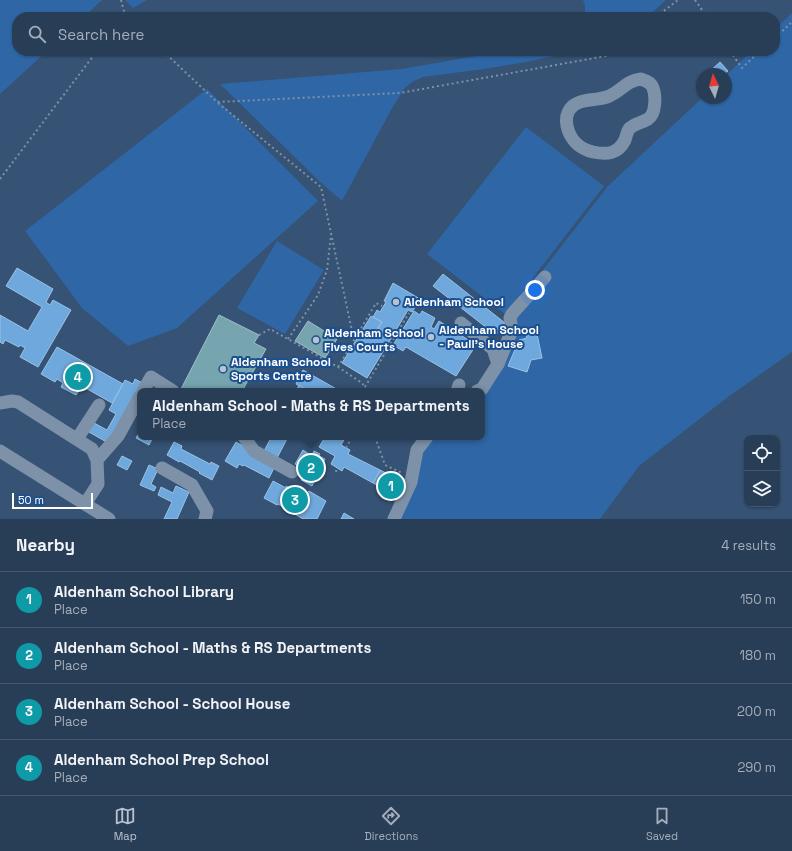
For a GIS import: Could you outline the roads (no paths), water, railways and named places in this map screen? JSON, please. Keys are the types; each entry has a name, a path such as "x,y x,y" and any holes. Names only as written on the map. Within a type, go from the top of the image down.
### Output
{"street":[{"path":"641,79 648,81 653,88 655,100 654,109 650,119 634,125 629,130 622,145 617,150 608,153 601,153 583,149 568,133 565,119 570,109 582,101 608,97 624,86 634,80 641,79"},
{"path":"483,388 498,364 512,330 510,318 512,314 545,277"},
{"path":"461,323 493,349 498,364"},
{"path":"145,388 151,377 168,388"},
{"path":"0,403 12,401 18,402 92,449 97,460 98,484 85,504"},
{"path":"97,460 118,436 137,401"},
{"path":"78,440 99,405"},
{"path":"246,440 254,451 292,472"},
{"path":"394,519 412,478 418,450 425,440"},
{"path":"0,451 109,519"},
{"path":"162,468 192,485 207,511 205,519"}],"place":[{"name":"Aldenham School","path":"396,302"},
{"name":"Aldenham School - Paull's House","path":"431,337"},
{"name":"Aldenham School Fives Courts","path":"316,340"},
{"name":"Aldenham School Sports Centre","path":"223,369"},
{"name":"Aldenham School Prep School","path":"78,377"},
{"name":"Aldenham School - Maths & RS Departments","path":"311,468"},
{"name":"Aldenham School Library","path":"391,486"},
{"name":"Aldenham School - School House","path":"295,500"}]}
